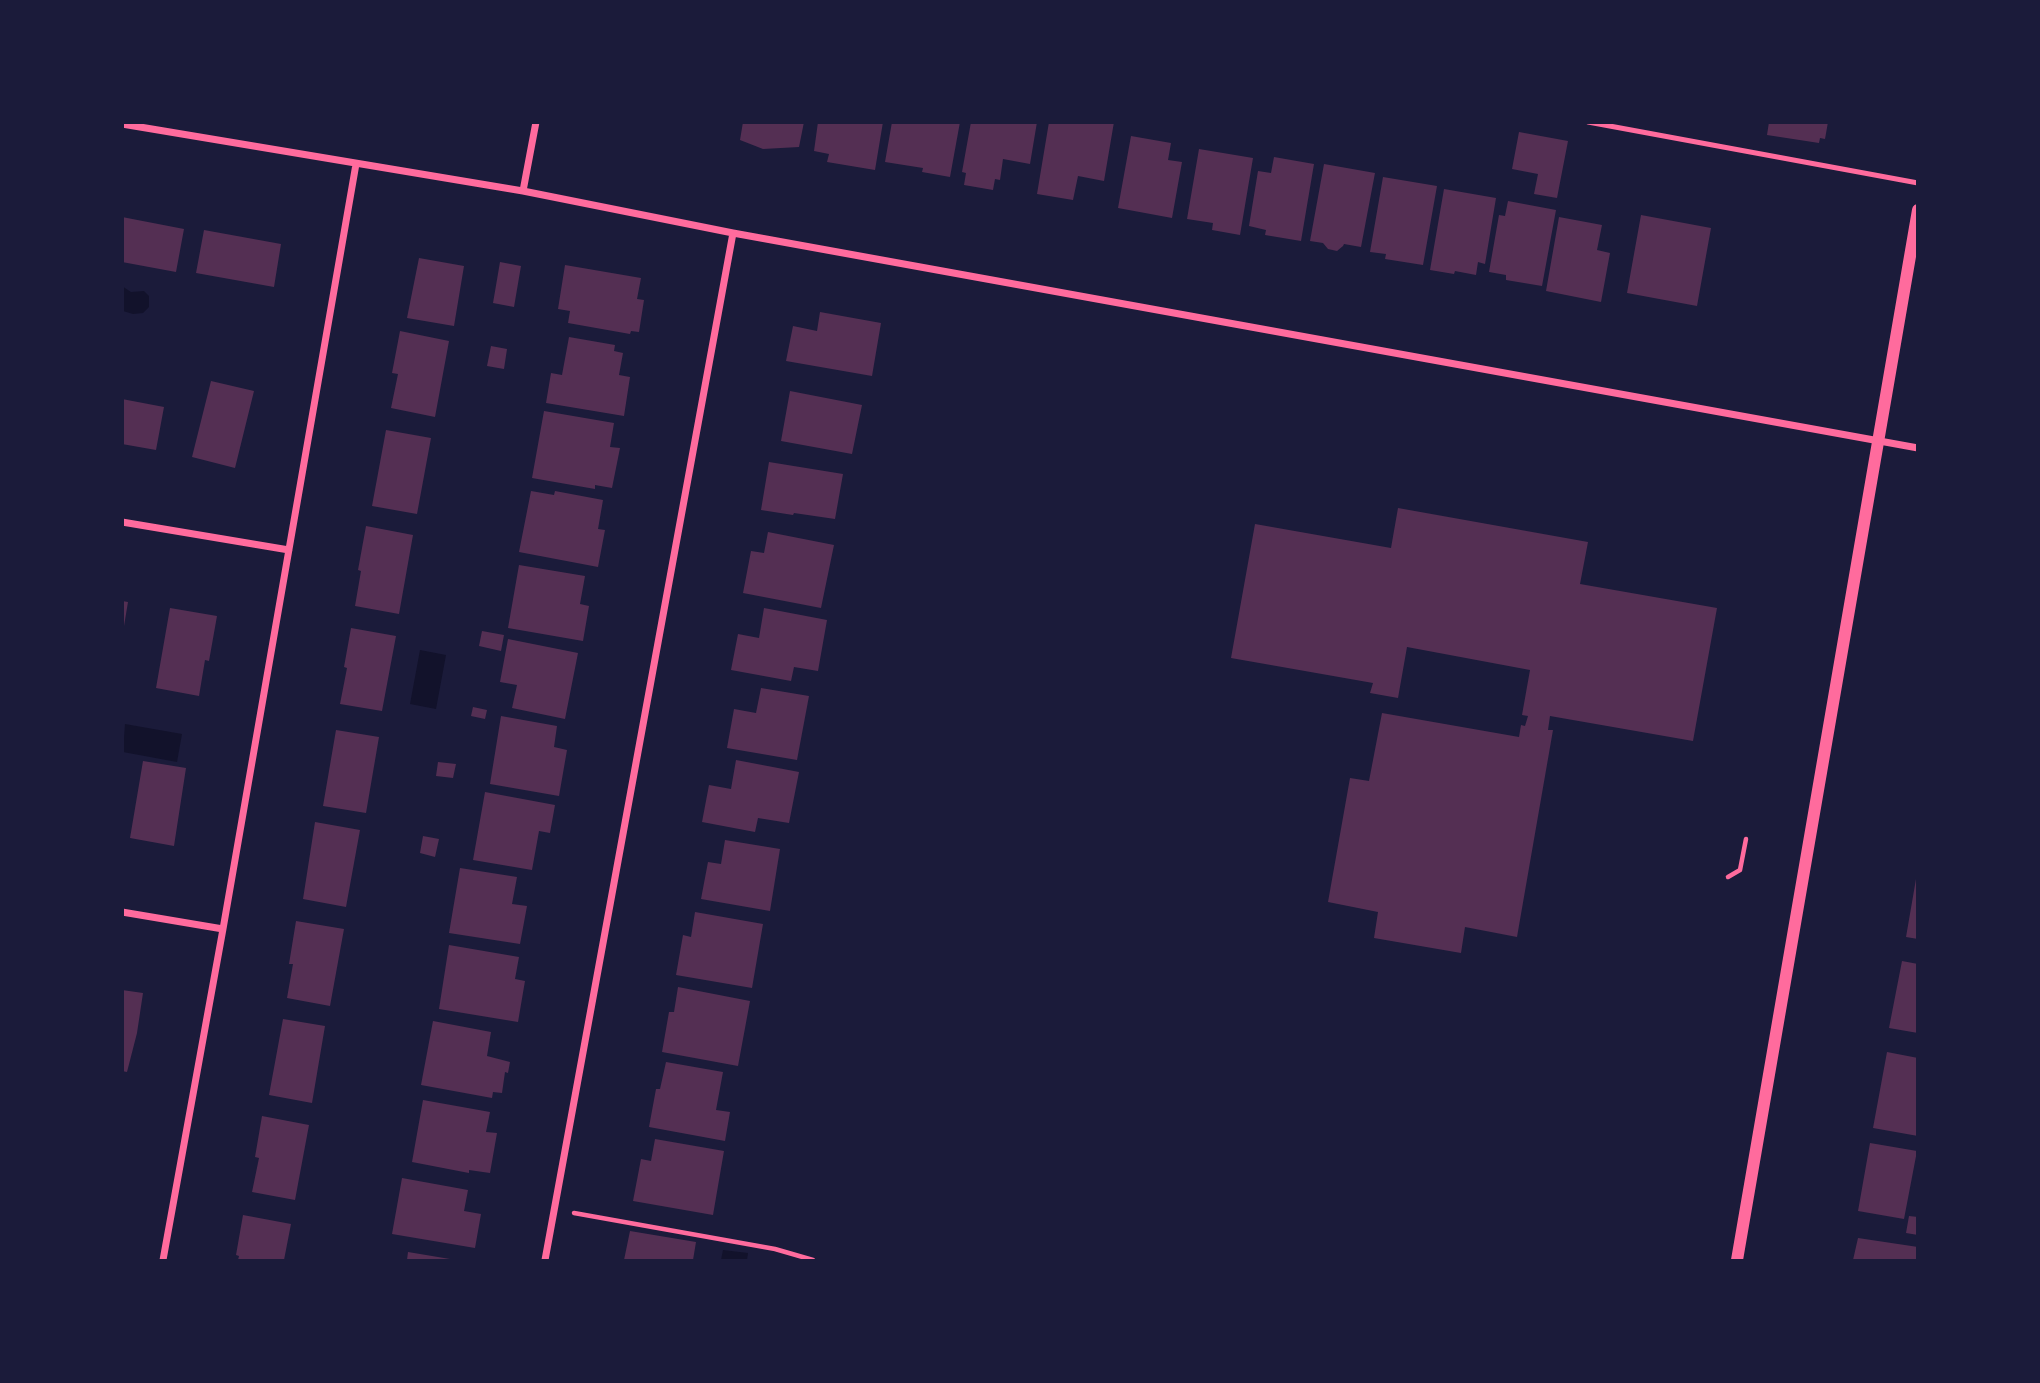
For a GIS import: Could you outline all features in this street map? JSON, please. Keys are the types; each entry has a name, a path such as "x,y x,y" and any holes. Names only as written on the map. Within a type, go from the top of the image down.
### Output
{"street":[{"path":"523,191 536,122"},
{"path":"122,124 523,191 733,233 1917,448"},
{"path":"163,1261 356,164"},
{"path":"1737,1261 1917,210"},
{"path":"545,1261 733,233"},
{"path":"122,522 289,550"},
{"path":"122,912 223,929"}],"lane":[{"path":"1588,122 1917,183"}],"path":[{"path":"1728,877 1740,870 1746,838"},
{"path":"554,1210 775,1249 813,1261"}],"shaded area":[{"path":"122,286 131,292 144,291 149,296 149,307 143,313 123,311"},
{"path":"420,650 446,655 436,709 410,704"},
{"path":"125,724 182,734 177,762 123,752"},
{"path":"723,1250 748,1253 747,1260 721,1260"}],"building":[{"path":"743,122 804,122 799,147 763,149 740,140"},
{"path":"818,122 883,122 875,170 827,162 829,154 814,151"},
{"path":"892,122 960,122 950,177 922,172 923,168 885,162"},
{"path":"971,122 1037,122 1030,164 1003,159 1000,180 995,179 993,190 964,185 966,173 962,172"},
{"path":"1049,122 1114,122 1104,181 1078,176 1073,200 1037,194"},
{"path":"1769,122 1828,122 1825,139 1820,138 1819,143 1767,135"},
{"path":"1519,132 1568,141 1557,198 1534,194 1538,174 1512,169"},
{"path":"1131,136 1171,143 1168,160 1182,162 1172,218 1118,208"},
{"path":"1199,149 1253,158 1240,235 1212,230 1213,223 1187,219"},
{"path":"1274,157 1314,164 1301,241 1265,235 1266,230 1249,226 1258,171 1271,173"},
{"path":"1324,164 1375,173 1361,247 1344,244 1337,251 1328,249 1323,243 1310,241"},
{"path":"1383,177 1437,186 1423,265 1385,259 1386,254 1370,252"},
{"path":"1444,189 1496,198 1485,264 1478,262 1476,275 1430,270"},
{"path":"1508,201 1556,210 1542,286 1506,280 1506,275 1489,272 1499,215 1505,216"},
{"path":"1641,215 1711,228 1697,306 1627,293"},
{"path":"122,217 184,229 176,272 122,262"},
{"path":"1559,217 1602,225 1597,250 1610,253 1601,302 1546,291"},
{"path":"204,230 281,244 274,287 196,273"},
{"path":"419,258 464,266 454,326 407,318"},
{"path":"500,262 521,266 514,307 493,303"},
{"path":"565,265 641,278 637,299 644,300 639,332 631,331 630,334 568,323 570,311 558,309"},
{"path":"820,312 881,323 872,376 786,361 793,326 817,331"},
{"path":"400,331 449,341 435,417 391,408 398,374 392,373"},
{"path":"569,337 615,345 614,351 623,353 619,375 630,377 624,416 546,403 551,373 562,375"},
{"path":"491,346 507,349 504,369 487,366"},
{"path":"211,381 254,391 235,468 192,457"},
{"path":"790,391 862,405 852,454 781,441"},
{"path":"122,399 164,407 156,450 122,444"},
{"path":"544,411 614,423 610,447 620,448 612,488 595,485 595,489 532,478"},
{"path":"386,430 431,438 417,514 372,506"},
{"path":"769,462 843,474 835,519 761,510"},
{"path":"531,491 554,495 555,491 603,500 598,529 605,530 598,567 519,552"},
{"path":"1398,508 1588,542 1580,584 1717,608 1693,741 1550,716 1548,730 1553,730 1517,937 1465,927 1461,953 1374,938 1378,912 1328,902 1350,778 1369,781 1382,713 1519,737 1521,725 1525,726 1528,716 1522,715 1530,670 1407,647 1398,698 1370,693 1373,683 1231,658 1255,524 1391,548"},
{"path":"366,526 413,535 399,614 355,606"},
{"path":"768,532 834,545 821,608 743,593 751,551 764,553"},
{"path":"519,565 585,576 580,604 589,606 583,641 508,628"},
{"path":"122,601 128,602 124,626 122,626"},
{"path":"170,608 217,616 199,696 156,688"},
{"path":"764,608 827,620 818,671 794,667 791,681 731,670 738,634 759,638"},
{"path":"351,628 396,636 382,711 340,704"},
{"path":"482,631 504,635 501,651 479,646"},
{"path":"508,639 578,653 565,719 512,708 517,685 500,682"},
{"path":"761,688 809,696 797,760 727,748 734,709 756,713"},
{"path":"473,707 487,710 485,719 471,716"},
{"path":"501,716 557,726 554,747 567,750 559,796 490,784"},
{"path":"336,730 379,737 366,813 323,806"},
{"path":"736,760 799,772 789,823 758,818 755,832 702,822 709,785 731,789"},
{"path":"143,761 186,768 174,846 130,838"},
{"path":"438,762 456,764 453,778 436,776"},
{"path":"485,792 555,805 550,833 539,831 532,870 473,860"},
{"path":"315,822 360,830 346,907 303,899"},
{"path":"423,836 439,839 435,857 420,853"},
{"path":"725,840 780,849 770,911 701,899 708,862 721,864"},
{"path":"460,868 517,877 512,904 527,906 520,944 449,933"},
{"path":"1916,879 1918,880 1918,939 1906,937"},
{"path":"695,912 763,924 752,988 676,975 683,935 691,937"},
{"path":"296,921 344,929 330,1006 287,998"},
{"path":"449,945 519,957 515,979 525,981 518,1022 439,1009"},
{"path":"1902,961 1918,964 1918,1033 1889,1028"},
{"path":"678,987 750,1001 738,1066 662,1052 669,1012 674,1012"},
{"path":"122,990 143,993 127,1072 122,1071"},
{"path":"283,1019 325,1026 312,1103 269,1095"},
{"path":"433,1021 491,1032 487,1056 510,1062 508,1073 505,1072 502,1093 493,1092 492,1098 421,1085"},
{"path":"1887,1052 1918,1058 1918,1136 1873,1128"},
{"path":"666,1062 723,1072 716,1110 730,1112 725,1141 649,1127 656,1089 660,1089"},
{"path":"423,1100 490,1112 486,1132 497,1133 490,1173 469,1170 469,1173 412,1162"},
{"path":"262,1116 309,1125 295,1200 252,1192 259,1158 255,1157"},
{"path":"655,1139 724,1151 713,1215 633,1201 641,1159 651,1161"},
{"path":"1870,1143 1917,1151 1904,1219 1858,1211"},
{"path":"402,1178 468,1190 464,1211 481,1214 475,1248 392,1234"},
{"path":"243,1215 291,1224 284,1260 238,1260 239,1256 236,1255"},
{"path":"1909,1216 1918,1217 1918,1235 1906,1233"},
{"path":"630,1231 696,1242 693,1260 624,1260"},
{"path":"1858,1238 1918,1247 1916,1260 1853,1260"},
{"path":"408,1252 450,1259 407,1260"}]}
